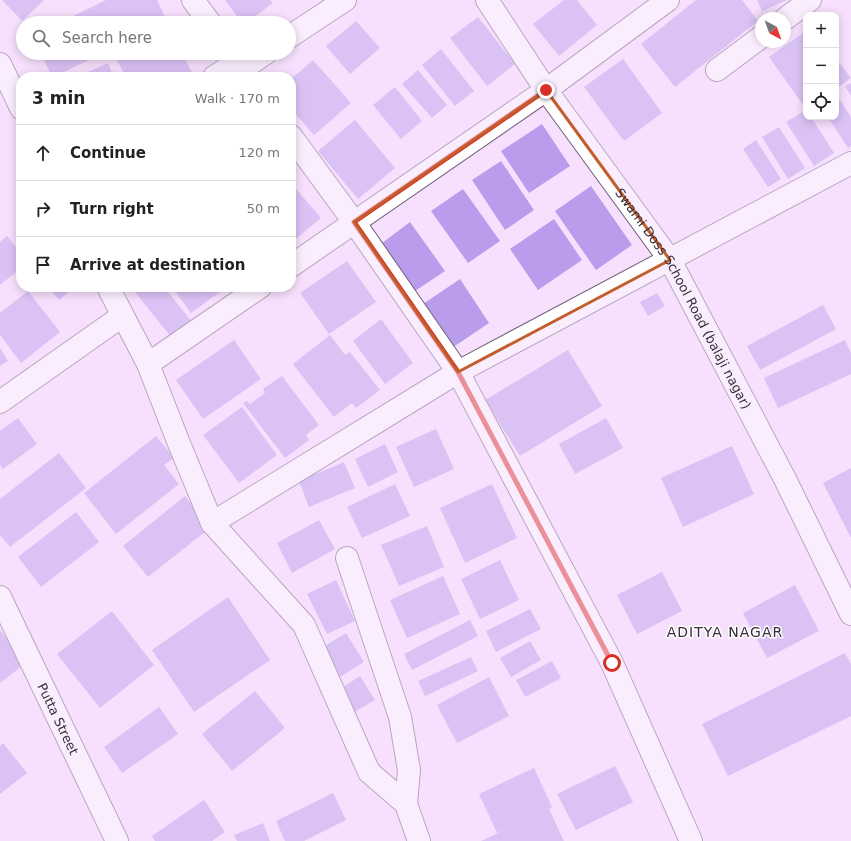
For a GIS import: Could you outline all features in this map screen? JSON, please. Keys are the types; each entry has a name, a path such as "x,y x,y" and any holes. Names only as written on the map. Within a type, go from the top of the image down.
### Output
{"street":[{"path":"194,0 205,16"},
{"path":"296,33 345,0"},
{"name":"Swami Doss School Road (balaji nagar)","path":"487,0 546,90 670,260 785,479 851,614"},
{"path":"296,263 546,90 668,0"},
{"path":"791,14 810,0"},
{"path":"717,70 755,42"},
{"path":"224,72 250,60"},
{"path":"0,64 16,98"},
{"path":"296,143 354,222 458,372 612,663 691,841"},
{"path":"212,523 458,372 851,163"},
{"path":"110,292 148,364 212,523 304,624 369,772 406,804"},
{"path":"148,364 253,292"},
{"path":"0,402 122,316"},
{"path":"347,558 400,718 409,770 406,804 419,841"},
{"name":"Putta Street","path":"0,597 117,841"}],"highlighted area":[{"path":"546,90 670,260 458,372 354,222"}],"building":[{"path":"2,0 44,0 27,16 17,16"},
{"path":"106,0 157,0 165,16 73,16"},
{"path":"225,0 270,0 273,3 255,16 237,16"},
{"path":"564,0 577,0 597,25 559,56 533,24"},
{"path":"696,0 742,0 755,17 755,23 675,87 641,44"},
{"path":"757,0 787,0 762,11"},
{"path":"478,17 515,64 487,86 450,38"},
{"path":"356,21 380,48 350,74 326,46"},
{"path":"803,33 803,105 769,57 782,48 791,48 791,42"},
{"path":"441,49 474,91 455,106 422,65"},
{"path":"623,59 662,113 624,141 584,87"},
{"path":"44,60 89,60 64,72 50,72"},
{"path":"117,60 186,60 192,72 123,72"},
{"path":"313,60 351,103 314,135 296,115 296,75"},
{"path":"839,62 851,78 839,87"},
{"path":"108,63 112,72 88,72"},
{"path":"418,70 447,105 432,118 402,84"},
{"path":"851,83 851,96 845,86"},
{"path":"395,87 422,121 401,139 373,105"},
{"path":"840,100 851,117 851,146 848,148 830,120 839,120"},
{"path":"803,112 803,120 813,120 834,153 814,166 786,122"},
{"path":"355,120 395,168 358,199 318,151"},
{"path":"542,124 570,166 529,193 501,151"},
{"path":"779,127 805,168 788,179 762,137"},
{"path":"756,140 781,179 768,187 743,149"},
{"path":"501,161 534,210 505,230 472,180"},
{"path":"591,186 632,245 596,270 555,211"},
{"path":"296,189 321,218 296,239"},
{"path":"463,189 500,241 468,263 431,211"},
{"path":"554,219 582,260 538,290 510,249"},
{"path":"410,222 445,271 412,293 378,246"},
{"path":"7,236 16,247 16,272 0,285 0,242"},
{"path":"347,261 376,302 329,334 300,293"},
{"path":"460,279 489,323 452,348 423,304"},
{"path":"27,292 29,292 60,332 21,363 0,335 0,313"},
{"path":"52,292 69,292 59,300"},
{"path":"135,292 168,292 192,322 172,338"},
{"path":"176,292 220,292 191,313"},
{"path":"657,293 665,306 648,316 640,302"},
{"path":"823,305 836,329 760,370 747,346"},
{"path":"381,319 413,363 385,384 353,341"},
{"path":"330,335 345,355 350,352 380,390 356,408 352,403 334,417 293,364"},
{"path":"234,340 261,379 203,419 176,380"},
{"path":"845,340 851,353 851,374 778,408 764,378"},
{"path":"0,348 8,361 0,366"},
{"path":"568,350 602,406 520,456 485,400"},
{"path":"282,376 319,425 306,435 309,440 285,458 243,403 247,401 250,404 265,393 263,389"},
{"path":"242,407 277,455 239,483 203,435"},
{"path":"18,418 37,444 3,469 0,465 0,431"},
{"path":"606,418 623,448 575,474 559,444"},
{"path":"436,429 454,469 414,487 396,447"},
{"path":"156,436 174,458 164,465 179,484 116,534 84,493"},
{"path":"385,444 398,472 368,487 355,459"},
{"path":"732,446 754,494 683,527 661,478"},
{"path":"59,453 86,488 10,547 0,535 0,499"},
{"path":"344,462 355,488 309,507 299,481"},
{"path":"851,468 851,538 823,483"},
{"path":"395,484 410,516 362,538 347,507"},
{"path":"492,484 517,538 465,563 440,508"},
{"path":"185,496 210,528 148,577 123,546"},
{"path":"76,512 99,542 41,587 18,557"},
{"path":"319,520 335,549 292,573 277,543"},
{"path":"427,526 444,567 399,586 381,545"},
{"path":"500,560 519,600 480,619 461,579"},
{"path":"662,572 682,611 637,634 617,595"},
{"path":"443,576 460,614 407,638 390,600"},
{"path":"336,580 355,621 327,634 307,594"},
{"path":"795,585 819,631 767,658 743,613"},
{"path":"228,597 270,660 194,712 152,650"},
{"path":"530,609 541,629 496,652 486,631"},
{"path":"112,611 154,665 100,708 57,654"},
{"path":"470,620 478,636 412,670 404,654"},
{"path":"0,630 26,663 0,683"},
{"path":"346,633 364,662 338,678 320,649"},
{"path":"530,641 541,660 511,677 500,658"},
{"path":"845,653 851,664 851,716 728,776 702,724"},
{"path":"471,657 478,671 425,696 418,681"},
{"path":"552,661 561,678 525,697 516,680"},
{"path":"360,676 375,700 351,714 337,691"},
{"path":"489,677 509,716 457,743 437,705"},
{"path":"255,691 285,728 232,771 202,734"},
{"path":"159,707 178,734 122,773 104,747"},
{"path":"3,743 27,773 0,794 0,746"},
{"path":"615,766 633,802 576,830 557,794"},
{"path":"534,768 552,807 549,809 564,841 481,841 538,814 497,833 479,794"},
{"path":"333,793 346,820 304,841 285,841 276,821"},
{"path":"204,800 225,832 212,841 155,841 152,836"},
{"path":"263,823 270,841 237,841 234,835"}],"district":[{"name":"ADITYA NAGAR","path":"725,632"}],"route":[{"path":"546,90 354,222 458,372 612,663"}]}
